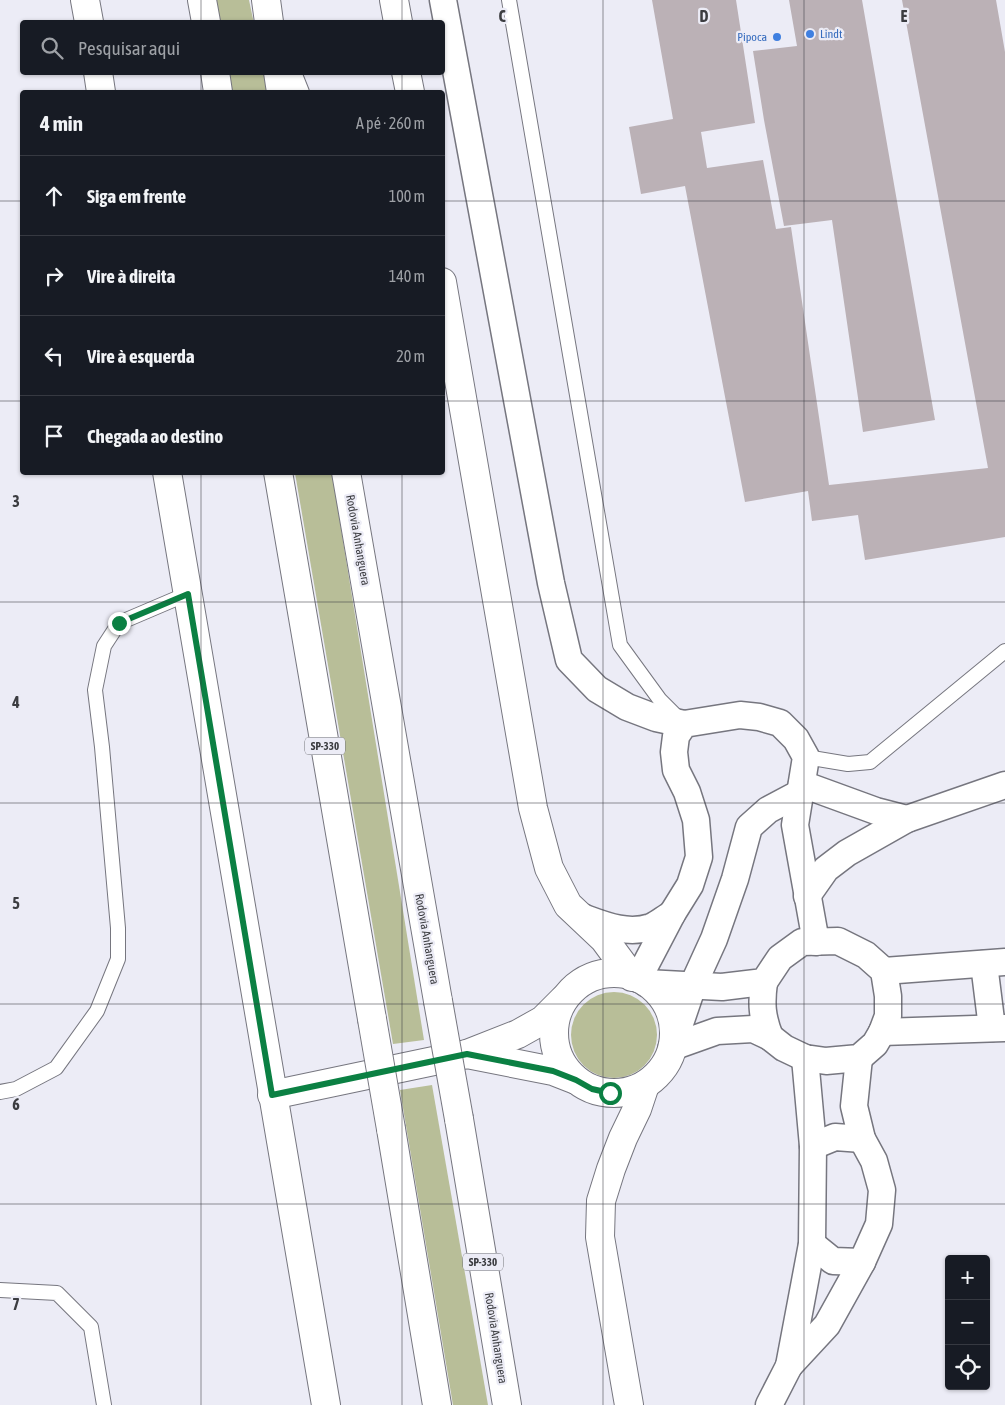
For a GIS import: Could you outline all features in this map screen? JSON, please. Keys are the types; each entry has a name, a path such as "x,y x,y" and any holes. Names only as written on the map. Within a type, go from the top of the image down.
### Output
{"main road":[{"path":"85,0 89,20"},
{"path":"202,0 206,20"},
{"path":"394,0 398,20"},
{"path":"98,75 101,90"},
{"path":"215,75 218,90"},
{"path":"278,75 281,90"},
{"path":"407,75 410,90"},
{"path":"445,299 533,808 549,868 568,904 604,939 639,980 660,995 670,1011 674,1029 672,1047 667,1062 645,1085 628,1092 610,1093 592,1089 553,1071 467,1054"},
{"path":"168,475 326,1405"},
{"name":"SP-330","path":"279,475 437,1405"},
{"name":"Rodovia Anhanguera","path":"347,475 507,1405"},
{"path":"272,1095 467,1054 518,1034 543,1020 580,984 596,976 614,974 639,980"},
{"path":"566,997 557,1013 553,1031 556,1049 563,1066 576,1080"},
{"path":"629,1405 600,1237 601,1201 623,1138 637,1109 645,1085"}],"street":[{"path":"443,0 549,573 569,660 597,689 627,707 656,718 684,724 740,715 759,717 780,723 796,739 806,757 795,825 816,942"},
{"path":"684,724 676,736 674,752 676,770 687,792 696,820 700,857 690,885 672,914 639,980 722,987 764,982"},
{"path":"807,896 826,869 847,853 907,819 1005,785"},
{"path":"801,788 907,819"},
{"path":"672,1047 693,985 714,939 749,827 768,810 801,788"},
{"path":"582,917 612,928 630,930 651,927 672,914"},
{"path":"672,1047 717,1031 753,1029 805,1058 826,1061 859,1058 875,1044 888,1016 888,996 884,971 866,954 838,941 802,942 780,958 764,982 762,1008 764,1021 770,1037"},
{"path":"882,1032 998,1028 995,963 884,971"},
{"path":"789,1366 812,1244 814,1146 805,1058"},
{"path":"769,1405 789,1366 827,1325 862,1262 879,1224 882,1190 874,1161 862,1139 854,1106 859,1058"},
{"path":"814,1146 835,1136 862,1139"},
{"path":"812,1244 833,1261 862,1262"}],"lane":[{"path":"509,0 620,645 660,700 684,724"},
{"path":"295,75 301,90"},
{"path":"0,1092 16,1089 56,1068 97,1011 118,959 118,928 102,746 95,690 104,646 119,623 188,594"},
{"path":"806,757 848,764 870,762 1005,651"},
{"path":"0,1290 56,1294 91,1327 104,1405"}],"green space":[{"path":"214,0 249,0 254,20 218,20"},
{"path":"227,75 267,75 270,90 230,90"},
{"path":"295,475 332,475 424,1040 393,1044"},
{"path":"614,992 630,995 638,999 650,1011 654,1019 657,1035 654,1051 650,1059 638,1071 630,1075 614,1078 598,1075 590,1071 578,1059 574,1051 571,1035 574,1019 578,1011 590,999 598,995"},
{"path":"432,1085 488,1405 453,1405 400,1090"}],"building":[{"path":"652,0 736,0 755,123 701,132 707,168 763,160 776,229 791,227 829,485 988,468 902,0 996,0 1005,52 1005,537 865,560 858,515 812,521 808,491 745,502 685,186 641,194 629,127 673,119"},
{"path":"789,0 862,0 935,420 863,432 832,220 784,226 753,51 797,46"}],"place":[{"name":"Lindt","path":"810,34"},
{"name":"Pipoca","path":"777,37"}],"route":[{"path":"119,623 188,594 272,1095 467,1054 553,1071 592,1089 610,1093"}]}
